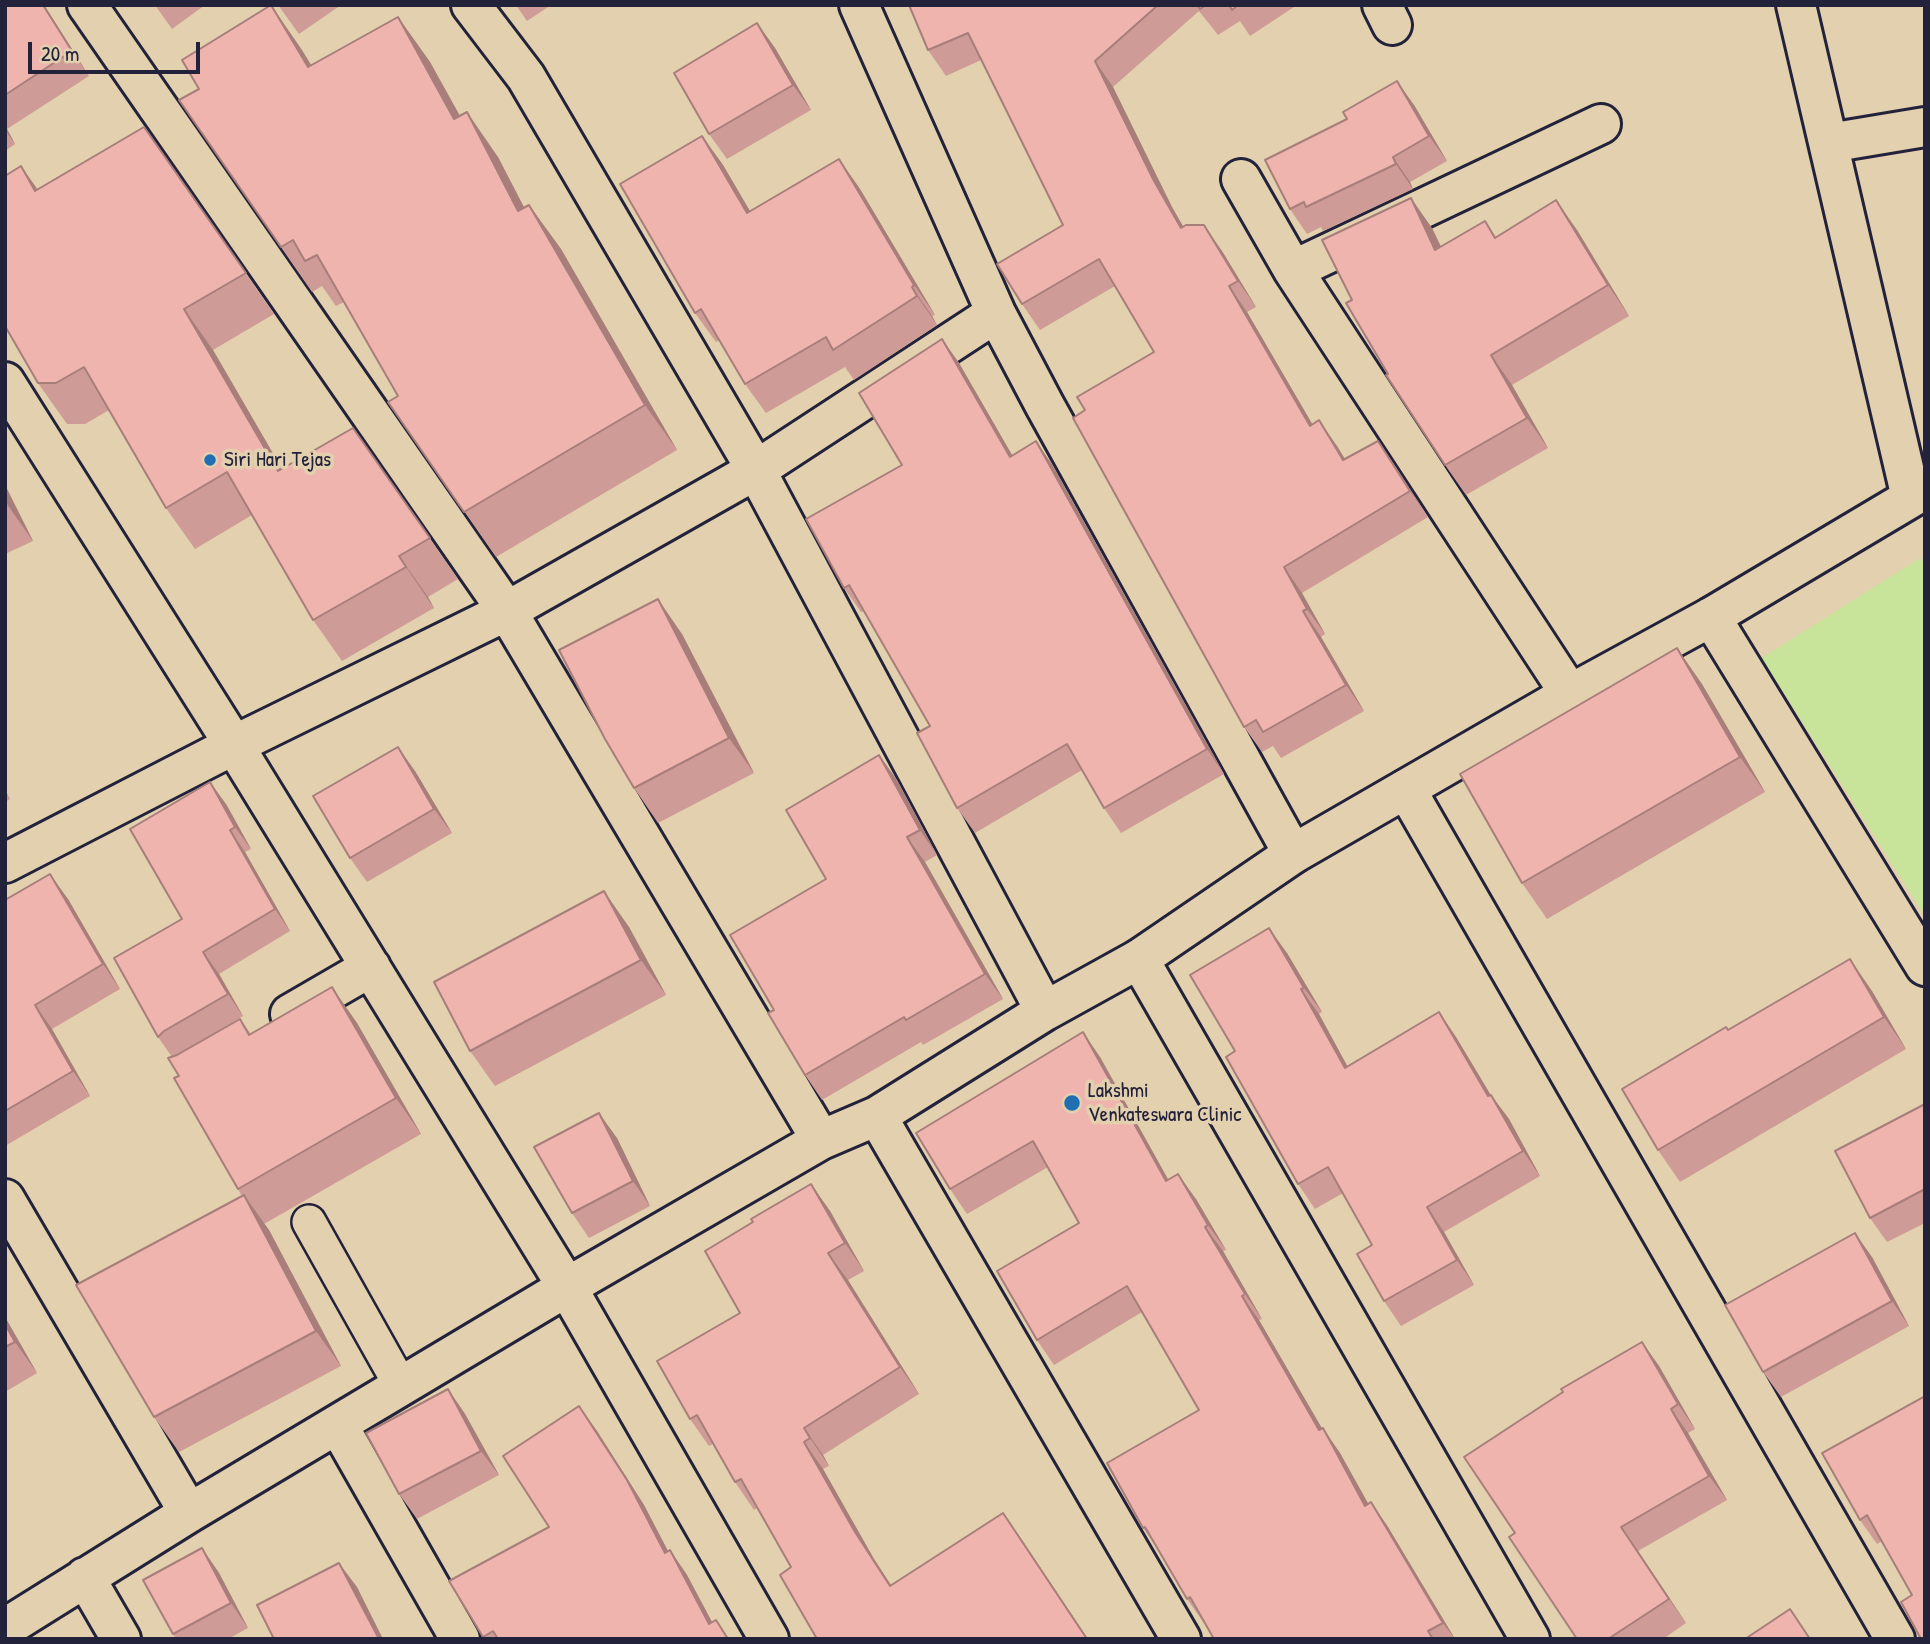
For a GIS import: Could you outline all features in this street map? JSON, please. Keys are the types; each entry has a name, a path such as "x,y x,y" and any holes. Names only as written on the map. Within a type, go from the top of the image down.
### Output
{"street":[{"path":"87,5 506,611 821,1140"},
{"path":"471,5 526,77 757,470 1045,1012"},
{"path":"859,5 996,313 1293,854"},
{"path":"5,1628 85,1577 567,1287 821,1140 877,1116 1045,1012 1139,959 1293,854 1570,694 1918,508 1796,5"},
{"path":"1293,270 1601,124"},
{"path":"1829,143 1925,127"},
{"path":"1241,179 1293,270 1570,694"},
{"path":"5,863 506,611 757,470 996,313"},
{"path":"5,382 234,746 567,1287 769,1639"},
{"path":"1711,617 1925,966"},
{"path":"1406,789 1895,1639"},
{"path":"1139,959 1530,1639"},
{"path":"263,1030 371,967"},
{"path":"877,1116 1181,1639"},
{"path":"5,1199 189,1514"},
{"path":"338,1425 460,1639"},
{"path":"85,1577 121,1639"}],"lane":[{"path":"309,1222 401,1386"}],"green space":[{"path":"1920,558 1925,566 1925,916 1762,658"}],"building":[{"path":"5,5 43,5 72,51 5,95"},
{"path":"271,5 308,67 398,17 454,119 467,112 518,211 529,205 645,405 464,512 388,402 398,396 317,255 305,261 293,240 281,247 179,100 199,89 182,60"},
{"path":"909,5 1158,5 1095,61 1154,181 1181,228 1186,225 1204,225 1238,281 1229,286 1310,426 1319,420 1343,460 1378,441 1410,491 1284,567 1307,609 1303,611 1346,685 1263,732 1256,720 1244,727 1073,418 1085,410 1077,397 1154,352 1099,259 1022,304 997,264 1063,225 968,33 928,50"},
{"path":"757,23 793,85 709,134 674,73"},
{"path":"1397,81 1429,136 1393,157 1396,164 1306,207 1304,202 1290,209 1265,160 1347,119 1343,112"},
{"path":"144,127 246,273 184,309 278,471 353,428 430,538 399,556 406,567 313,620 227,472 166,508 84,367 56,383 38,383 5,326 5,176 21,166 35,191"},
{"path":"702,136 747,213 839,159 914,285 912,287 917,296 833,350 826,337 745,384 701,309 695,313 620,184"},
{"path":"1411,198 1435,250 1485,221 1495,238 1556,200 1608,285 1491,355 1527,418 1445,465 1386,375 1388,374 1346,303 1352,300 1322,240"},
{"path":"942,339 1010,457 1036,441 1207,749 1104,808 1067,744 957,808 917,733 930,726 849,585 844,588 806,519 902,465 859,393"},
{"path":"658,599 729,738 634,788 559,650"},
{"path":"1677,648 1740,757 1522,883 1460,774"},
{"path":"398,747 434,809 350,858 313,796"},
{"path":"879,755 920,830 907,837 985,974 906,1020 904,1017 805,1075 768,1013 774,1010 730,935 826,879 786,810"},
{"path":"210,782 235,827 230,830 275,909 203,952 228,994 158,1037 114,958 182,919 130,829"},
{"path":"50,874 103,964 35,1005 73,1071 5,1111 5,900"},
{"path":"604,891 641,960 470,1051 434,982"},
{"path":"1269,928 1304,988 1301,989 1345,1068 1439,1012 1523,1151 1427,1207 1457,1260 1384,1301 1357,1254 1372,1245 1328,1167 1298,1184 1226,1057 1235,1051 1190,975"},
{"path":"1850,959 1884,1017 1658,1150 1622,1089 1726,1027 1728,1030"},
{"path":"332,987 396,1098 238,1189 174,1078 179,1076 168,1058 240,1019 249,1035"},
{"path":"1083,1032 1166,1181 1178,1174 1208,1225 1205,1227 1245,1294 1242,1296 1319,1430 1323,1428 1365,1506 1371,1502 1443,1623 1428,1631 1433,1639 1214,1639 1190,1597 1187,1599 1145,1527 1143,1528 1107,1463 1199,1410 1127,1286 1037,1340 997,1271 1079,1223 1033,1141 950,1189 916,1133"},
{"path":"1925,1104 1925,1189 1870,1218 1835,1151"},
{"path":"599,1113 633,1181 572,1213 534,1147"},
{"path":"811,1184 845,1243 828,1253 900,1367 804,1428 810,1438 804,1442 855,1532 890,1586 1003,1513 1087,1639 817,1639 780,1575 791,1567 741,1479 735,1482 697,1415 690,1419 657,1361 740,1313 705,1251 753,1222 751,1219"},
{"path":"244,1195 316,1331 154,1417 76,1285"},
{"path":"1855,1233 1892,1301 1763,1372 1725,1305"},
{"path":"5,1324 15,1342 5,1347"},
{"path":"1642,1342 1678,1404 1671,1409 1709,1476 1621,1527 1669,1599 1608,1639 1577,1639 1509,1537 1515,1533 1464,1457 1563,1392 1561,1389"},
{"path":"448,1389 481,1451 399,1494 366,1433"},
{"path":"1925,1396 1925,1639 1921,1639 1901,1602 1912,1595 1867,1515 1860,1520 1822,1453"},
{"path":"579,1406 627,1480 665,1553 670,1550 709,1624 716,1620 728,1639 498,1639 493,1631 483,1637 449,1581 549,1527 503,1456"},
{"path":"202,1548 231,1603 173,1634 143,1580"},
{"path":"339,1563 379,1639 274,1639 257,1605"},
{"path":"1790,1609 1810,1639 1745,1639"}],"place":[{"name":"Siri Hari Tejas","path":"210,460"},
{"name":"Lakshmi Venkateswara Clinic","path":"1072,1103"}]}
